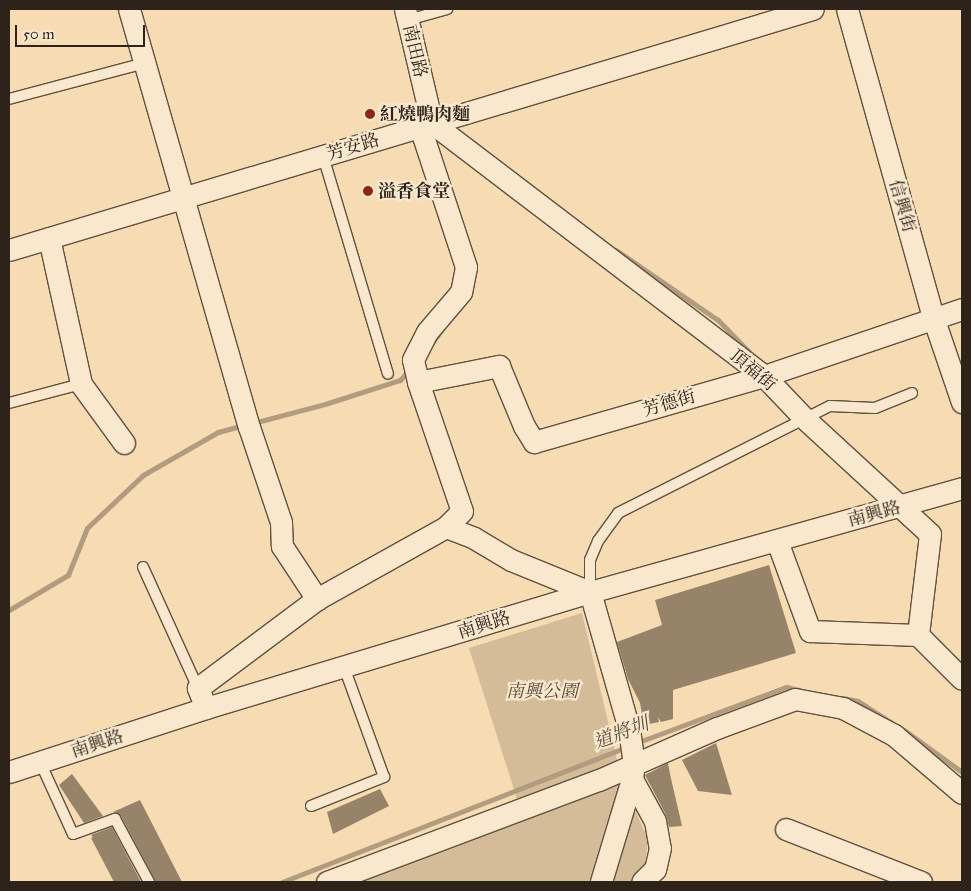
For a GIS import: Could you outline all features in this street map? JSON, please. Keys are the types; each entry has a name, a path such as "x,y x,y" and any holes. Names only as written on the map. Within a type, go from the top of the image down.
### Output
{"street":[{"path":"129,9 249,427 281,522 282,546 317,599"},
{"name":"芳安路","path":"9,249 812,9"},
{"name":"信興街","path":"847,9 933,317 961,391"},
{"name":"南田路","path":"406,14 426,125 466,267 461,292 426,332 413,360 418,382 462,511 446,528"},
{"name":"頂福街","path":"426,125 764,376 804,418 930,534 918,634"},
{"path":"49,238 81,384 124,443"},
{"name":"芳德街","path":"418,382 500,366 524,426 534,442 764,376 933,317 962,309"},
{"name":"南興路","path":"9,772 206,708 590,592 902,507 962,488"},
{"path":"206,708 198,688 317,599 446,528 474,538 511,560 590,592 629,729 633,771 655,821 660,848 655,869 642,882"},
{"path":"777,541 810,631 918,634 962,679"},
{"path":"327,882 599,780 633,771 717,728 795,699 843,708 894,735 962,792"},
{"path":"601,882 633,771"},
{"path":"786,829 921,882"}],"lane":[{"path":"406,14 447,9"},
{"path":"9,99 145,64"},
{"path":"323,156 388,374"},
{"path":"9,403 81,384"},
{"path":"590,592 590,560 598,541 618,513 719,464 830,406 875,408 912,393"},
{"path":"143,567 198,688"},
{"path":"311,806 384,777 344,667"},
{"path":"40,762 73,834 115,819 149,882"}],"green space":[{"name":"南興公園","path":"582,613 623,784 648,839 645,866 630,882 351,882 523,818 469,648"}],"building":[{"path":"769,565 796,653 673,690 673,719 661,722 658,717 659,722 644,725 640,703 628,679 617,642 662,625 655,600"},
{"path":"716,743 732,795 698,791 682,760"},
{"path":"668,763 682,826 669,827 666,815 645,775"},
{"path":"72,774 103,816 84,823 59,785"},
{"path":"380,789 389,806 333,834 327,812"},
{"path":"140,800 182,882 156,882 121,816 113,812"},
{"path":"112,827 141,882 114,882 91,838 93,837 91,835"}],"waterway":[{"path":"616,250 718,320 753,356"},
{"path":"429,347 443,328"},
{"path":"253,423 325,404 400,380 409,370"},
{"path":"9,610 68,575 87,528 143,475 218,432 244,425"},
{"name":"道將圳","path":"636,743 786,687 800,690"},
{"name":"道將圳","path":"843,698 858,701 892,723"},
{"name":"道將圳","path":"904,730 962,772"},
{"name":"道將圳","path":"282,882 626,747"}],"place":[{"name":"紅燒鴨肉麵","path":"370,114"},
{"name":"溢香食堂","path":"368,191"}]}
